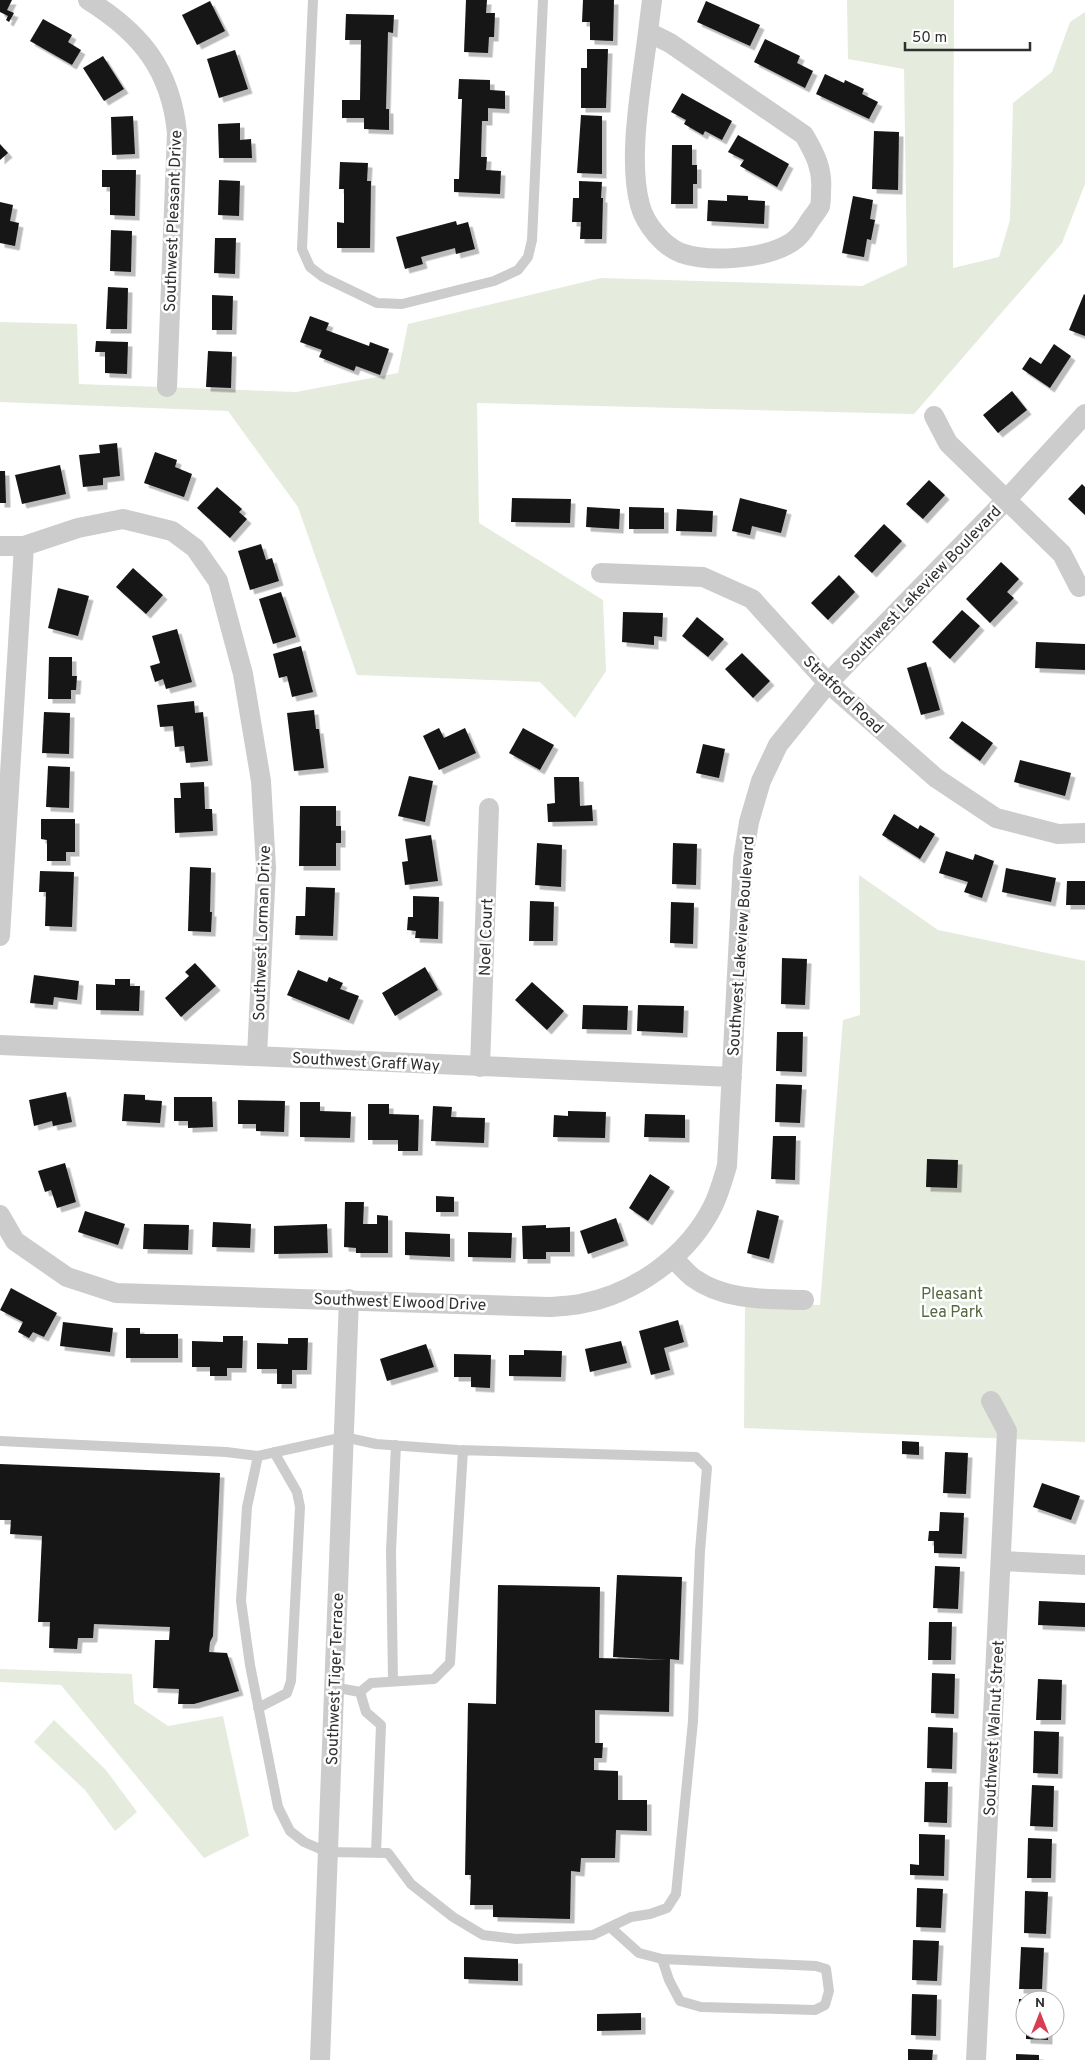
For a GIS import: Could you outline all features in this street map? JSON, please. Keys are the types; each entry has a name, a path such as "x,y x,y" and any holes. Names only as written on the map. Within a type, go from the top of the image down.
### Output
{"street":[{"name":"Southwest Pleasant Drive","path":"88,0 107,12 129,30 149,51 161,71 175,112 176,133 166,387"},
{"path":"648,32 670,43 804,135 817,156 822,180 820,206 793,242 770,252 747,258 713,258 681,252 664,242 651,226 640,207 635,176 638,119 648,32 652,0"},
{"name":"Southwest Lakeview Boulevard","path":"673,1258 694,1236 713,1206 727,1166 743,859 749,822 761,781 778,745 828,683 1006,500 1085,414"},
{"path":"934,416 948,443 1062,554 1079,587"},
{"name":"Southwest Lorman Drive","path":"0,546 24,546 78,528 123,520 172,531 195,548 218,581 243,674 261,781 266,868 257,1056"},
{"path":"0,936 24,546"},
{"name":"Stratford Road","path":"601,573 703,577 752,599 828,683 936,778 996,818 1058,834 1085,833"},
{"name":"Noel Court","path":"480,1067 489,808"},
{"name":"Southwest Graff Way","path":"0,1045 732,1077"},
{"name":"Southwest Elwood Drive","path":"0,1215 15,1241 67,1277 116,1293 349,1299 550,1307 581,1304 610,1295 640,1282 673,1258"},
{"path":"673,1258 693,1277 716,1289 738,1297 804,1300"},
{"name":"Southwest Tiger Terrace","path":"320,2060 349,1299"},
{"name":"Southwest Walnut Street","path":"976,2060 1007,1431 991,1401"},
{"path":"1002,1561 1085,1565"}],"lane":[{"path":"313,0 302,249 310,267 323,277 377,303 402,304 494,281 518,270 528,257 532,240 543,0"},
{"path":"0,1441 226,1452 258,1456 344,1437 376,1444 463,1450 696,1457 707,1468 700,1551 693,1722 676,1894 667,1908 650,1914 631,1917 593,1936 516,1938 483,1936 453,1917 411,1884 388,1853 327,1852 304,1842 290,1831 278,1807 250,1665 241,1601 247,1507 258,1456"},
{"path":"393,1681 391,1551 396,1445"},
{"path":"333,1687 360,1692 371,1683 434,1679 450,1663 463,1450"},
{"path":"258,1708 287,1693 291,1681 300,1507 297,1492 274,1452"},
{"path":"360,1692 366,1712 381,1724 376,1853"},
{"path":"610,1927 639,1953 662,1959 816,1966 826,1970 829,1991 825,2004 815,2010 701,2007 680,2001 669,1980 662,1959"}],"green space":[{"path":"847,0 954,0 953,268 999,257 1010,220 1013,103 1052,72 1070,22 1085,12 1085,184 1062,243 914,414 477,403 479,523 603,600 606,671 575,718 540,682 357,675 298,507 228,411 0,402 0,322 77,324 79,384 296,392 398,373 408,324 601,278 862,286 907,265 904,69 848,59"},
{"name":"Pleasant Lea Park","path":"859,875 938,930 1085,961 1085,1442 744,1428 745,1302 820,1305 843,1020 860,1015"},
{"path":"0,1669 132,1674 134,1703 168,1726 223,1716 249,1836 204,1858 61,1685 0,1682"},
{"path":"54,1720 106,1770 137,1812 115,1831 85,1790 34,1742"}],"building":[{"path":"0,0 12,0 7,10 14,13 9,22 6,20 8,16 0,12"},
{"path":"466,0 487,0 486,13 495,13 494,37 489,37 488,53 464,52"},
{"path":"583,0 614,0 613,41 590,40 590,22 582,22"},
{"path":"210,1 225,31 197,45 182,15"},
{"path":"706,1 760,25 750,46 697,22"},
{"path":"346,14 394,15 393,33 388,32 386,109 389,109 389,130 364,129 364,118 342,118 342,100 360,100 361,40 345,40"},
{"path":"43,19 72,35 68,42 81,50 72,65 30,41"},
{"path":"765,39 800,56 797,63 813,71 805,88 754,62"},
{"path":"587,49 608,49 606,108 581,108 581,68 587,68"},
{"path":"235,50 248,89 219,98 207,59"},
{"path":"103,56 124,89 104,101 83,68"},
{"path":"825,74 844,83 845,80 864,89 862,94 878,102 869,119 816,94"},
{"path":"459,79 490,80 490,90 505,91 505,109 488,108 488,121 482,121 481,157 487,157 486,170 501,171 500,194 454,192 454,179 459,179 462,99 458,99"},
{"path":"682,93 732,121 722,140 705,131 703,135 684,124 686,120 671,112"},
{"path":"581,115 602,116 602,174 577,173"},
{"path":"133,116 135,154 112,155 111,117"},
{"path":"240,123 240,140 251,139 252,158 219,158 218,124"},
{"path":"874,131 899,132 898,190 872,189"},
{"path":"738,135 789,164 777,187 740,166 744,160 728,152"},
{"path":"0,144 8,153 0,160"},
{"path":"672,145 692,145 692,165 697,165 697,184 693,184 693,204 671,204"},
{"path":"340,162 368,163 367,181 371,181 370,248 337,248 337,222 344,223 344,189 339,189"},
{"path":"102,170 136,170 135,216 110,215 110,187 102,187"},
{"path":"219,180 240,181 239,216 218,215"},
{"path":"579,181 602,182 602,239 580,239 581,222 572,222 573,198 579,198"},
{"path":"727,195 748,196 748,200 765,201 764,224 707,221 708,200 727,201"},
{"path":"853,196 873,200 870,219 875,220 871,240 867,239 864,257 842,253"},
{"path":"0,202 13,205 10,221 19,223 15,246 0,243"},
{"path":"456,221 457,225 468,222 475,249 456,254 455,248 421,257 423,264 405,269 396,237"},
{"path":"111,230 132,231 131,272 110,271"},
{"path":"215,238 236,238 235,274 214,273"},
{"path":"108,287 128,288 127,329 106,329"},
{"path":"212,295 233,296 232,330 212,330"},
{"path":"1085,295 1085,336 1069,330"},
{"path":"310,316 329,323 326,330 369,346 370,342 389,349 380,375 356,366 354,371 319,357 322,350 300,342"},
{"path":"96,341 128,342 127,374 105,373 105,352 95,352"},
{"path":"1054,344 1071,356 1050,388 1022,369 1030,357 1041,364"},
{"path":"208,351 232,352 231,388 206,387"},
{"path":"1012,391 1027,410 998,433 983,415"},
{"path":"117,443 120,476 103,478 103,485 83,487 79,455 100,453 99,445"},
{"path":"155,452 177,460 175,467 192,474 184,497 144,483"},
{"path":"60,465 66,494 22,504 15,475"},
{"path":"0,471 5,471 6,503 0,503"},
{"path":"929,480 945,495 923,519 906,504"},
{"path":"1082,484 1085,487 1085,515 1068,499"},
{"path":"217,487 242,509 239,512 247,519 230,538 197,508"},
{"path":"512,498 571,499 570,523 511,522"},
{"path":"740,498 787,510 781,533 752,526 750,535 732,531"},
{"path":"587,507 620,509 619,529 586,527"},
{"path":"629,507 664,508 664,529 629,529"},
{"path":"677,509 713,511 712,532 676,531"},
{"path":"884,524 902,541 872,573 854,556"},
{"path":"261,544 266,560 272,558 279,581 250,590 238,551"},
{"path":"1001,562 1019,579 1007,592 1014,598 990,623 966,599"},
{"path":"133,568 163,595 146,614 116,587"},
{"path":"839,575 855,592 828,620 811,603"},
{"path":"58,588 89,596 78,636 48,628"},
{"path":"281,592 296,637 273,644 259,599"},
{"path":"962,610 980,626 950,659 932,642"},
{"path":"623,612 663,613 662,637 654,636 654,645 622,642"},
{"path":"697,617 724,639 708,657 682,636"},
{"path":"177,629 192,682 166,689 163,679 155,682 150,666 160,663 152,636"},
{"path":"1036,642 1085,644 1085,670 1035,668"},
{"path":"301,646 313,692 292,697 287,676 279,678 273,654"},
{"path":"742,653 770,681 753,698 725,669"},
{"path":"49,657 72,657 72,676 77,676 76,690 71,690 71,699 48,699"},
{"path":"926,662 940,710 921,715 907,668"},
{"path":"194,701 195,713 203,712 208,761 186,763 184,746 175,747 173,726 160,727 157,705"},
{"path":"314,710 316,729 319,729 324,768 294,771 287,713"},
{"path":"44,712 70,713 69,754 42,753"},
{"path":"962,721 993,743 980,761 949,738"},
{"path":"439,728 444,738 465,728 476,753 439,770 423,736"},
{"path":"523,728 554,745 540,770 509,753"},
{"path":"703,744 725,749 719,778 696,773"},
{"path":"1020,760 1071,773 1065,796 1014,782"},
{"path":"48,766 70,767 69,808 46,807"},
{"path":"409,776 433,781 425,822 398,816"},
{"path":"554,777 579,777 580,806 592,805 593,821 548,822 547,804 555,803"},
{"path":"204,782 205,809 212,809 213,831 175,833 174,798 181,798 180,783"},
{"path":"300,806 336,806 336,826 341,826 341,843 336,843 336,866 299,866"},
{"path":"894,814 918,829 920,825 935,834 920,859 882,835"},
{"path":"41,819 75,819 75,852 66,852 66,861 47,861 47,840 41,839"},
{"path":"431,835 438,881 405,885 402,862 408,861 405,839"},
{"path":"537,843 562,845 561,887 535,885"},
{"path":"673,843 697,844 696,885 672,884"},
{"path":"946,851 973,860 975,854 994,861 982,898 964,892 968,882 939,873"},
{"path":"190,867 211,868 211,932 188,931"},
{"path":"1006,868 1056,878 1051,902 1002,892"},
{"path":"40,871 74,872 72,927 45,926 46,892 39,892"},
{"path":"1067,881 1085,881 1085,905 1066,905"},
{"path":"306,887 335,888 333,936 295,935 296,916 305,916"},
{"path":"413,896 439,897 438,939 415,938 416,931 407,930 408,917 413,917"},
{"path":"530,901 554,902 553,941 529,941"},
{"path":"671,902 694,903 693,944 670,943"},
{"path":"782,958 807,959 805,1005 781,1004"},
{"path":"195,963 216,986 181,1017 165,998 189,976 185,972"},
{"path":"425,967 438,990 395,1016 382,993"},
{"path":"298,970 327,982 329,977 343,983 340,989 359,996 349,1020 287,995"},
{"path":"34,975 79,981 77,1000 54,997 53,1005 30,1003"},
{"path":"115,979 130,979 130,986 140,986 139,1011 96,1010 96,984 115,985"},
{"path":"532,982 564,1011 547,1030 515,1000"},
{"path":"583,1005 628,1006 627,1030 582,1029"},
{"path":"638,1005 684,1006 683,1033 637,1031"},
{"path":"777,1032 803,1032 802,1072 776,1071"},
{"path":"776,1084 802,1085 800,1123 775,1122"},
{"path":"66,1092 72,1122 53,1126 52,1121 34,1126 29,1100"},
{"path":"124,1094 145,1095 145,1100 162,1101 160,1123 122,1121"},
{"path":"174,1097 212,1097 213,1127 188,1128 188,1121 174,1121"},
{"path":"238,1100 285,1101 284,1132 256,1131 256,1124 238,1124"},
{"path":"300,1102 320,1102 320,1111 351,1112 350,1138 300,1137"},
{"path":"368,1104 389,1104 389,1114 419,1115 418,1151 398,1151 398,1140 368,1140"},
{"path":"433,1106 452,1107 451,1117 485,1118 484,1143 431,1141"},
{"path":"568,1111 606,1112 605,1138 553,1137 554,1115 568,1116"},
{"path":"645,1114 685,1115 685,1138 644,1137"},
{"path":"773,1136 796,1136 795,1180 771,1179"},
{"path":"927,1159 958,1160 957,1188 926,1187"},
{"path":"65,1163 76,1202 57,1208 51,1190 45,1192 38,1171"},
{"path":"650,1174 670,1187 648,1221 629,1208"},
{"path":"436,1196 454,1197 454,1212 436,1212"},
{"path":"345,1202 364,1202 363,1224 377,1224 377,1215 388,1216 388,1253 356,1253 356,1248 344,1247"},
{"path":"757,1210 779,1216 769,1259 747,1253"},
{"path":"85,1211 125,1224 118,1245 78,1232"},
{"path":"616,1218 624,1241 588,1254 580,1231"},
{"path":"213,1222 251,1224 250,1248 212,1247"},
{"path":"144,1224 189,1225 188,1250 143,1249"},
{"path":"327,1224 328,1253 274,1254 274,1226"},
{"path":"546,1225 546,1228 570,1227 570,1252 546,1252 546,1259 523,1259 522,1226"},
{"path":"405,1232 450,1234 450,1257 405,1255"},
{"path":"468,1232 512,1233 511,1258 468,1257"},
{"path":"11,1288 57,1313 44,1337 33,1332 29,1338 18,1332 23,1322 0,1310"},
{"path":"678,1320 684,1342 664,1348 670,1370 651,1375 639,1331"},
{"path":"63,1322 113,1328 110,1352 60,1346"},
{"path":"126,1328 140,1328 140,1334 178,1334 178,1358 126,1358"},
{"path":"223,1336 243,1336 242,1368 227,1368 227,1376 210,1376 210,1367 192,1367 192,1341 223,1342"},
{"path":"288,1338 308,1338 307,1370 292,1370 292,1384 277,1384 277,1369 257,1369 257,1343 288,1344"},
{"path":"621,1341 627,1363 590,1372 585,1349"},
{"path":"426,1344 434,1367 387,1381 380,1359"},
{"path":"524,1350 562,1351 561,1377 509,1376 509,1355 524,1355"},
{"path":"454,1354 491,1355 490,1388 471,1387 471,1377 454,1377"},
{"path":"902,1441 919,1442 919,1455 902,1454"},
{"path":"945,1452 968,1453 966,1494 943,1493"},
{"path":"0,1464 220,1473 213,1636 209,1652 227,1653 239,1691 194,1704 178,1704 179,1689 153,1688 155,1640 169,1640 170,1627 94,1624 93,1638 78,1638 77,1649 49,1648 50,1622 38,1622 42,1536 10,1534 11,1520 0,1520"},
{"path":"1042,1483 1080,1496 1071,1520 1033,1507"},
{"path":"940,1512 964,1513 962,1554 934,1553 934,1541 928,1541 929,1531 939,1531"},
{"path":"935,1566 960,1567 958,1609 933,1608"},
{"path":"617,1575 682,1577 679,1660 670,1659 669,1712 595,1710 595,1743 603,1743 602,1758 594,1758 594,1770 618,1771 618,1800 647,1800 647,1831 616,1830 615,1858 581,1858 580,1872 571,1871 570,1919 493,1917 493,1905 470,1905 471,1875 465,1875 468,1703 496,1704 498,1585 600,1587 599,1658 667,1660 613,1657"},
{"path":"1039,1601 1085,1603 1085,1627 1038,1625"},
{"path":"929,1622 952,1622 951,1660 928,1660"},
{"path":"932,1673 955,1674 954,1714 931,1713"},
{"path":"1038,1679 1062,1680 1061,1720 1036,1720"},
{"path":"928,1727 953,1728 952,1769 927,1768"},
{"path":"1034,1731 1059,1732 1058,1774 1033,1773"},
{"path":"925,1782 948,1782 947,1823 924,1822"},
{"path":"1032,1785 1054,1786 1053,1827 1030,1826"},
{"path":"919,1834 945,1835 944,1876 910,1875 910,1864 919,1865"},
{"path":"1028,1838 1052,1839 1051,1878 1027,1878"},
{"path":"917,1888 943,1889 941,1928 916,1927"},
{"path":"1025,1891 1048,1892 1046,1934 1024,1933"},
{"path":"913,1940 939,1941 937,1981 912,1980"},
{"path":"1021,1947 1044,1948 1042,1989 1019,1989"},
{"path":"464,1957 518,1959 518,1981 464,1979"},
{"path":"912,1994 937,1995 936,2036 911,2035"},
{"path":"641,2013 641,2030 597,2031 597,2014"},
{"path":"908,2049 933,2050 932,2060 908,2060"},
{"path":"1016,2054 1039,2055 1039,2060 1016,2060"}]}
